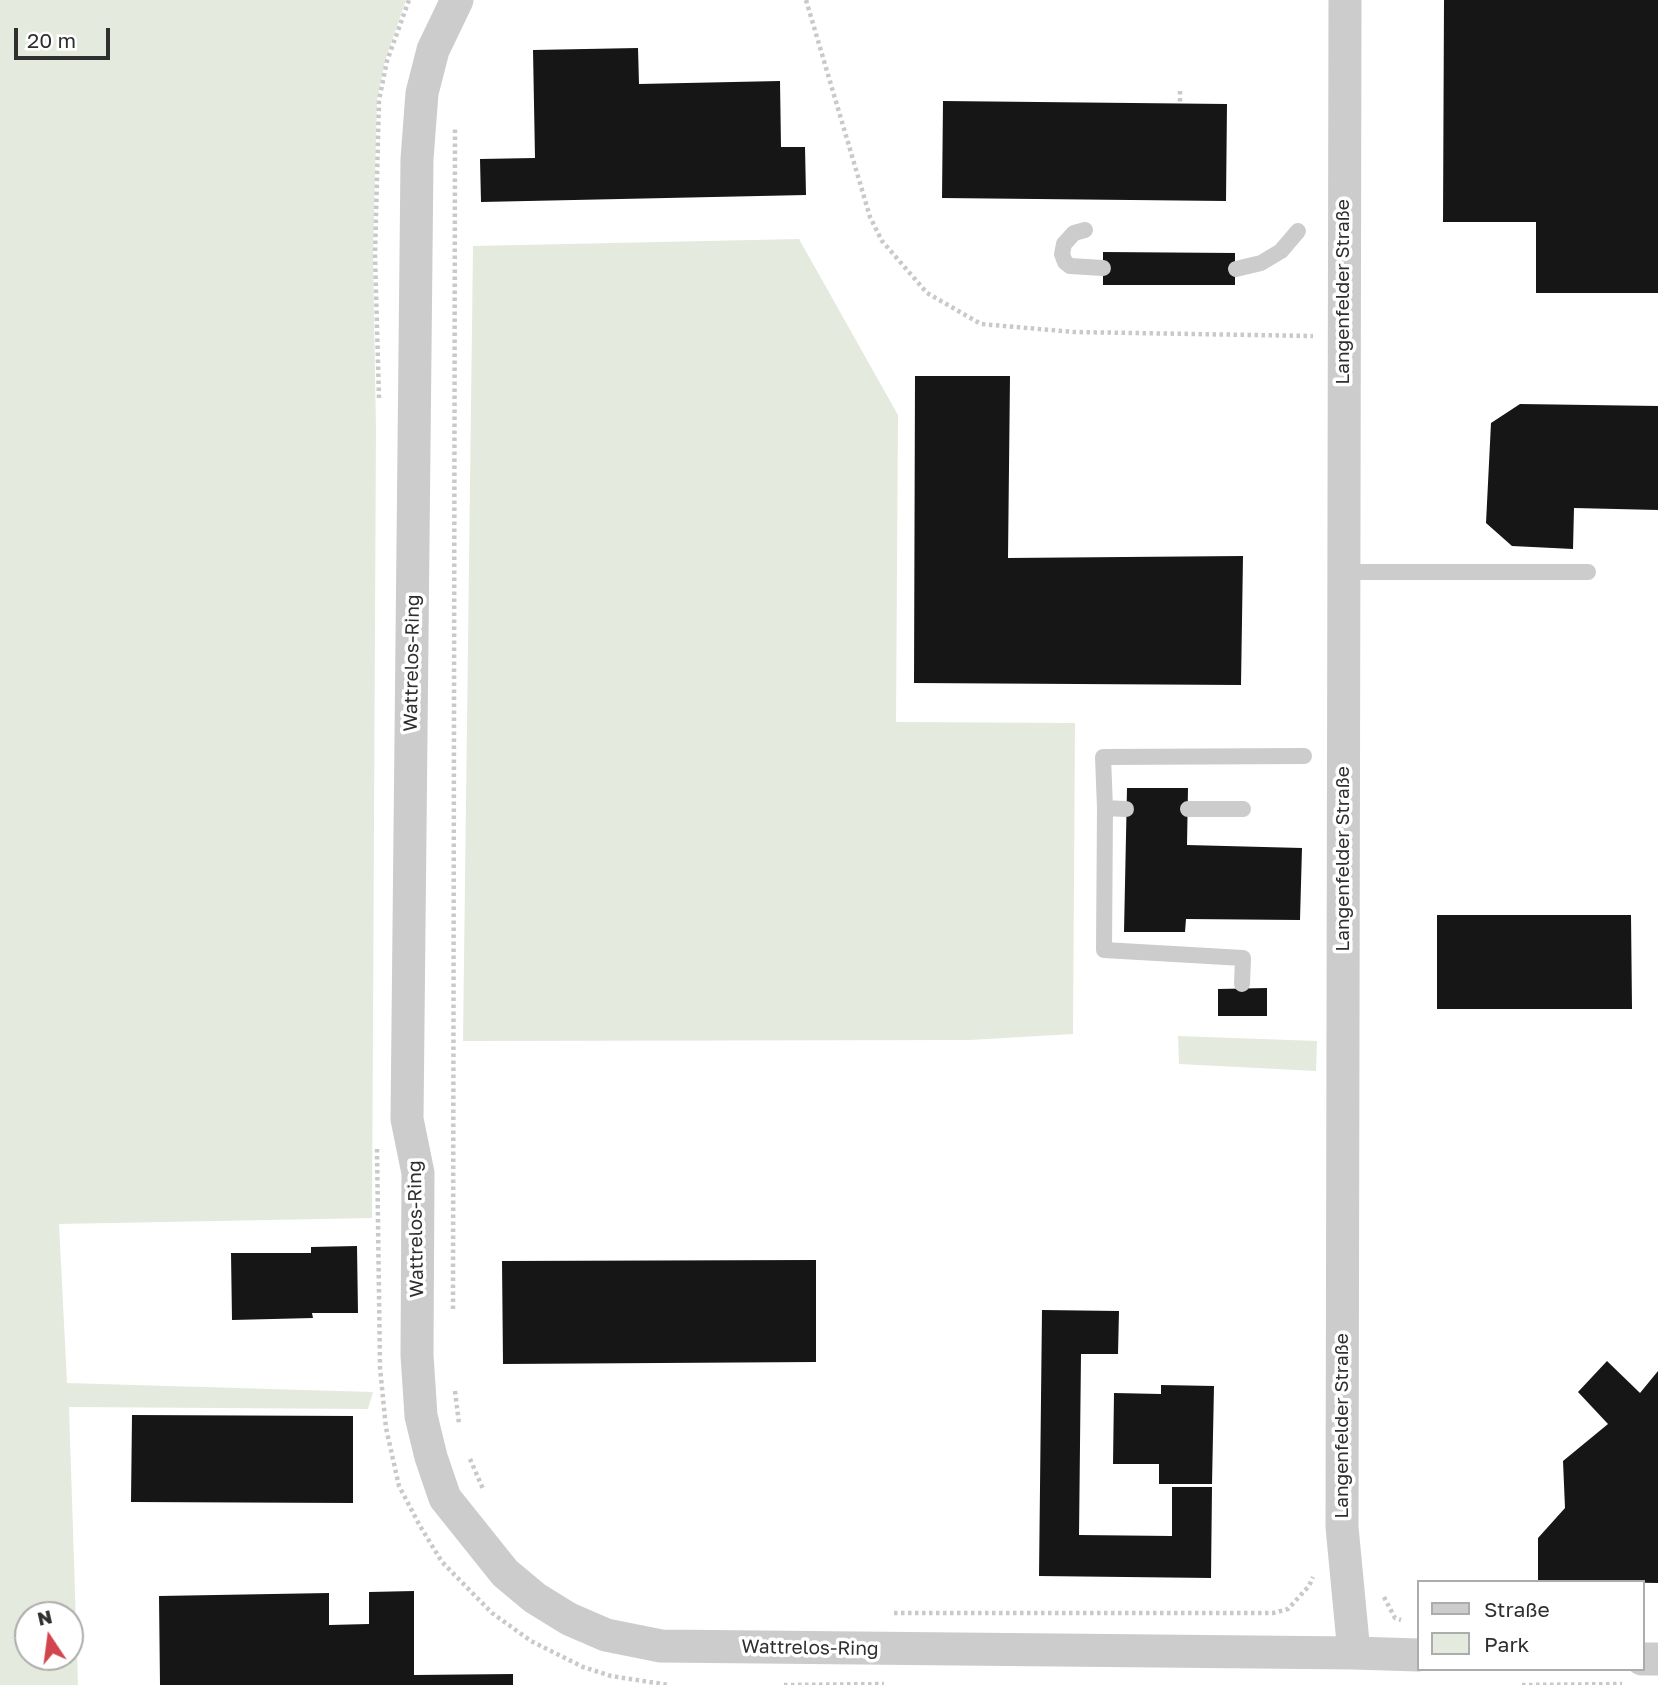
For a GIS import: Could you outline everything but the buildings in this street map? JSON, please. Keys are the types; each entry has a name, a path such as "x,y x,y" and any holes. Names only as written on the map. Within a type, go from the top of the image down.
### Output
{"street":[{"name":"Wattrelos-Ring","path":"457,0 433,50 422,93 417,159 407,1119 418,1173 417,1355 421,1416 445,1498 505,1573 536,1598 569,1619 606,1635 661,1646 1354,1653"},
{"name":"Langenfelder Straße","path":"1345,0 1342,1527 1354,1653"},
{"path":"1354,1653 1416,1656"}],"lane":[{"path":"1085,230 1074,233 1064,244 1062,254 1065,262 1070,266 1103,268"},
{"path":"1236,269 1261,263 1281,251 1298,230"},
{"path":"1343,572 1588,572"},
{"path":"1242,984 1243,958 1104,950 1103,757 1304,756"},
{"path":"1105,808 1126,809"},
{"path":"1188,810 1243,809"}],"path":[{"path":"806,0 870,217 882,241 927,293 981,324 1073,332 1314,336"},
{"path":"1180,91 1180,103"},
{"path":"453,1310 456,117"},
{"path":"454,1383 460,1426"},
{"path":"466,1451 486,1494"},
{"path":"889,1613 1273,1614 1288,1609 1300,1598 1309,1586 1316,1566"},
{"path":"1522,1685 1637,1671"}],"green space":[{"path":"0,0 406,0 385,61 377,100 373,256 376,429 372,1218 59,1224 67,1383 373,1392 368,1409 69,1407 75,1601 14,1601 14,1671 78,1671 78,1685 0,1685"},
{"path":"799,239 898,415 896,722 1075,723 1073,1034 970,1040 463,1041 473,246"},
{"path":"1178,1036 1317,1041 1316,1071 1179,1064"}]}
